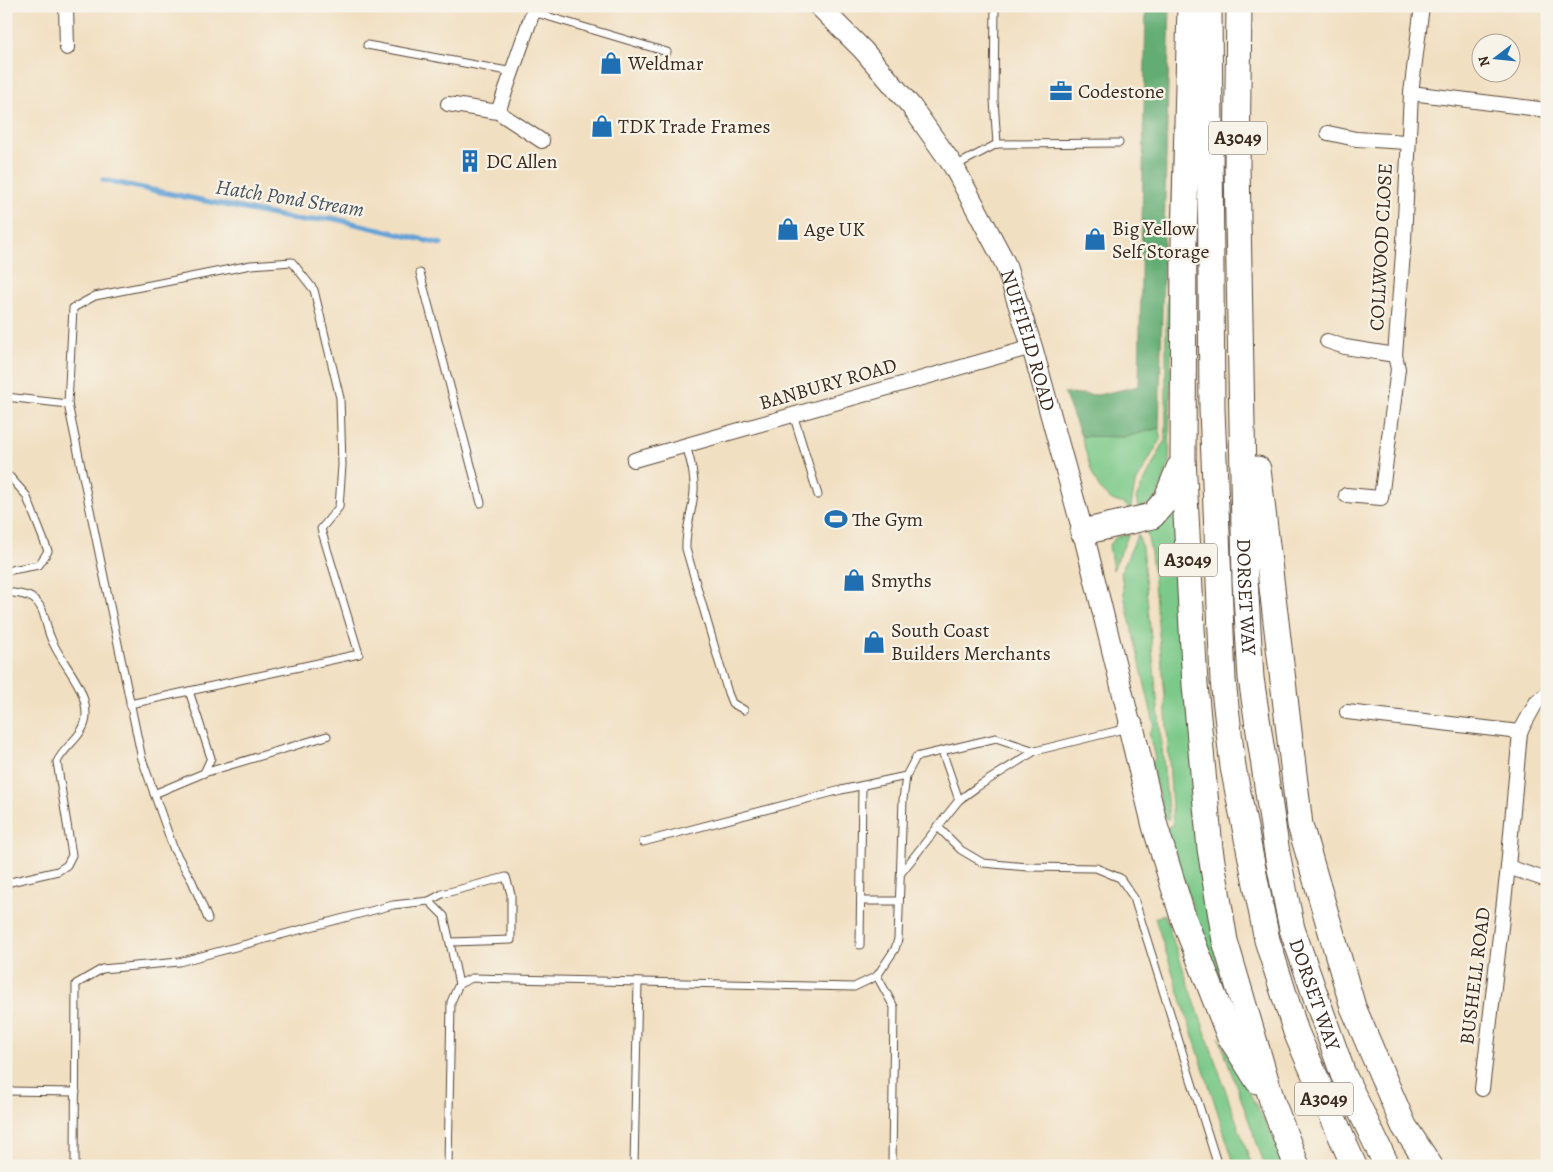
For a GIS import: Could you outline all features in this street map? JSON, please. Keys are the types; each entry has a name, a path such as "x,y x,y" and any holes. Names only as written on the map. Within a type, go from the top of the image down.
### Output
{"highway":[{"name":"A3049","path":"1190,6 1184,242 1183,458 1195,685 1210,849 1225,940 1273,1104 1297,1166"},
{"name":"DORSET WAY","path":"1209,6 1212,409 1223,681 1233,767 1267,940 1296,1032 1354,1166"},
{"name":"DORSET WAY","path":"1239,6 1237,166 1245,580 1251,678 1277,853 1292,930 1343,1074 1387,1166"},
{"name":"A3049","path":"1240,270 1264,527 1300,825 1353,1007 1404,1126 1430,1166"},
{"path":"1082,532 1152,516 1166,500 1183,458"},
{"path":"1131,727 1155,826 1183,917 1229,1035 1273,1104"}],"street":[{"path":"66,6 68,48"},
{"name":"NUFFIELD ROAD","path":"819,6 863,50 911,106 954,167 1005,263 1032,347 1082,532 1131,727"},
{"name":"COLLWOOD CLOSE","path":"1346,495 1381,498 1398,369 1395,355 1404,240 1407,142 1422,6"},
{"path":"498,112 514,72 534,9"},
{"path":"1411,93 1547,110"},
{"path":"448,104 498,112 542,141"},
{"name":"COLLWOOD CLOSE","path":"1328,133 1356,139 1407,142"},
{"name":"COLLWOOD CLOSE","path":"1327,341 1346,347 1395,355"},
{"name":"BANBURY ROAD","path":"634,460 1032,347"},
{"name":"BUSHELL ROAD","path":"1482,1089 1508,867 1520,732 1536,703 1547,694"},
{"path":"1347,712 1520,732"},
{"path":"1508,867 1547,880"}],"lane":[{"path":"995,6 994,100 997,144"},
{"path":"534,9 667,52"},
{"path":"366,45 514,72"},
{"path":"954,167 997,144 1119,143"},
{"path":"130,704 359,654 321,529 339,507 342,465 340,398 314,290 292,262 251,265 95,296 73,308 68,404 130,704 142,759 174,850 192,880 208,918"},
{"path":"420,274 481,503"},
{"path":"6,397 68,404"},
{"path":"793,414 818,495"},
{"path":"686,444 693,473 694,490 685,532 686,549 728,693 732,703 744,710"},
{"path":"6,478 10,477 26,495 48,551 39,565 6,571"},
{"path":"6,592 32,598 41,608 50,636 58,652 78,680 86,715 83,730 62,751 57,762 72,855 67,865 58,871 6,883"},
{"path":"189,691 211,758 204,773"},
{"path":"900,873 936,826 959,800 977,787 1035,751 1131,727"},
{"path":"154,794 204,773 327,736"},
{"path":"459,984 472,978 854,987 877,976 895,949 898,938 903,800 906,776 916,757 996,738 1035,751"},
{"path":"942,751 959,800"},
{"path":"643,842 906,776"},
{"path":"860,945 862,786"},
{"path":"936,826 961,850 982,863 1028,867 1096,868 1120,878 1134,898 1218,1166"},
{"path":"75,1166 76,984 102,969 179,962 393,905 429,901 442,894 506,877 511,894 511,940 451,942"},
{"path":"429,901 444,916 459,984 451,1002 448,1166"},
{"path":"861,901 899,901"},
{"path":"877,976 894,1006 892,1166"},
{"path":"634,1166 638,982"},
{"path":"6,1091 76,1092"}],"green space":[{"path":"1146,6 1170,6 1159,428 1126,437 1081,436 1064,393 1098,395 1139,386"},
{"path":"1175,128 1169,465 1156,500 1139,509 1136,498 1165,440 1166,431 1166,324"},
{"path":"1159,428 1161,438 1135,485 1130,511 1125,504 1114,501 1099,488 1090,468 1081,436 1126,437"},
{"path":"1177,508 1230,1000 1234,1020 1229,1016 1166,828 1173,825 1165,696 1151,552 1146,530 1162,524"},
{"path":"1129,534 1113,570 1109,546 1116,537"},
{"path":"1138,534 1142,547 1169,819 1165,819 1151,763 1155,759 1149,733 1154,724 1124,595 1121,572"},
{"path":"1164,914 1252,1166 1235,1166 1155,918"},
{"path":"1219,1037 1275,1140 1286,1166 1265,1166"}],"waterway":[{"name":"Hatch Pond Stream","path":"103,180 303,221 331,218 441,244"}],"place":[{"name":"Weldmar","path":"611,63"},
{"name":"Codestone","path":"1061,91"},
{"name":"TDK Trade Frames","path":"602,126"},
{"name":"DC Allen","path":"470,161"},
{"name":"Age UK","path":"788,229"},
{"name":"Big Yellow Self Storage","path":"1095,239"},
{"name":"The Gym","path":"836,519"},
{"name":"Smyths","path":"854,580"},
{"name":"South Coast Builders Merchants","path":"874,642"}]}
